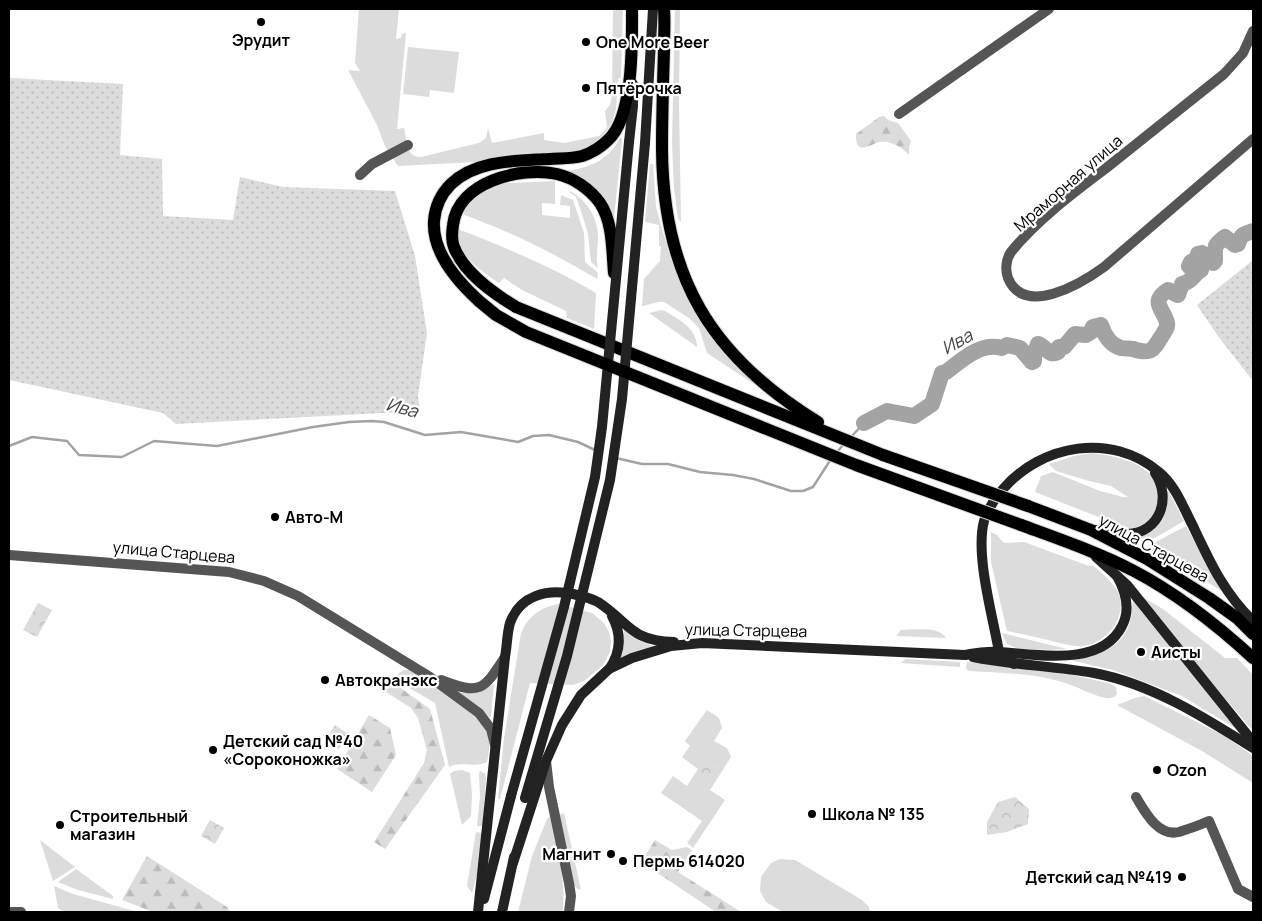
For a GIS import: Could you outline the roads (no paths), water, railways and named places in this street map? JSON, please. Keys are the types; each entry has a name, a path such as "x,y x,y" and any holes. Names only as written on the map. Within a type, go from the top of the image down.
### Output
{"main road":[{"name":"улица Старцева","path":"632,9 627,97 623,115 617,129 609,140 597,149 577,157 479,167 464,174 444,191 434,212 436,242 444,260 468,292 496,315 526,332 856,466 1086,548 1134,571 1174,595 1227,635 1253,658"},
{"path":"502,912 526,798 567,656 610,480 622,399 645,143 653,9"},
{"path":"664,9 663,178 665,204 675,253 696,303 712,328 731,352 759,380 791,404 848,441"},
{"path":"479,912 564,607 595,477 602,427 633,106 632,28"},
{"path":"616,290 612,240 608,220 601,204 580,183 557,174 510,174 474,190 456,208 452,234 454,247 467,267 479,280 516,307 848,441"},
{"name":"улица Старцева","path":"848,441 1091,530 1147,559 1180,579 1237,618 1253,634"},
{"path":"1014,664 999,652 982,559 984,522 998,495 1019,472 1034,462 1064,451 1081,448 1126,453 1144,461 1160,472 1172,486 1226,591 1253,621"},
{"path":"1091,530 1127,534 1135,533 1148,528 1157,518 1162,507 1163,492 1157,476 1144,461"},
{"path":"1086,548 1134,594 1253,742"},
{"name":"улица Старцева","path":"513,862 546,761 562,725 578,700 609,669 648,652 670,646 702,643 965,655 999,652 1037,656 1093,651 1107,644 1121,628 1127,609 1125,590 1117,576"},
{"path":"479,912 495,746 510,623 518,609 525,602 541,593 559,592 585,596 597,601 639,636 654,641 702,643"},
{"path":"609,669 619,650 620,640 618,628 610,612"},
{"path":"965,655 1014,664 1094,673 1126,682 1173,702 1210,721 1253,748"}],"street":[{"path":"899,114 1049,9"},
{"name":"Мраморная улица","path":"1253,31 1243,53 1224,74 1074,192 1014,249 1007,262 1007,274 1012,285 1028,296 1037,297 1058,292 1088,278 1104,267 1253,139"},
{"path":"360,175 372,164 408,145"},
{"name":"улица Старцева","path":"9,555 228,572 264,580 298,596 430,676"},
{"path":"430,676 464,689 481,686 490,680 506,657"},
{"path":"430,676 479,713 491,729 495,746"},
{"path":"546,761 549,787 571,896 569,912"},
{"path":"1136,797 1146,815 1160,829 1177,833 1209,821 1238,889 1253,897"},
{"path":"9,912 21,912"}],"waterway":[{"name":"Ива","path":"864,423 887,411 914,416 932,404 942,373 972,353 986,348 1002,348 1007,345 1020,348 1032,362 1034,361 1038,344 1055,353 1058,352 1059,347 1064,347 1075,334 1086,335 1091,332 1093,327 1101,325 1108,339 1117,347 1144,351 1151,350 1157,344 1167,326 1159,306 1159,298 1162,294 1168,290 1178,295 1182,284 1189,281 1201,270 1199,268 1192,269 1189,266 1191,262 1197,259 1198,254 1202,253 1213,263 1215,261 1216,247 1221,240 1225,237 1235,245 1238,244 1243,235 1253,231"},
{"name":"Ива","path":"9,446 32,437 67,441 79,455 122,457 154,441 217,446 313,427 372,421 384,422 425,435 461,432 518,442 533,436 549,435 578,442 595,450"},
{"path":"851,437 864,423"},
{"path":"836,453 844,444"},
{"name":"Ива","path":"616,458 642,464 668,464 700,472 733,475 754,479 791,491 803,491 813,487 831,459"}],"place":[{"name":"Эрудит","path":"261,22"},
{"name":"One More Beer","path":"586,42"},
{"name":"Пятёрочка","path":"586,88"},
{"name":"Авто-М","path":"275,517"},
{"name":"Аисты","path":"1141,652"},
{"name":"Автокранэкс","path":"325,680"},
{"name":"Детский сад №40 «Сороконожка»","path":"213,750"},
{"name":"Ozon","path":"1157,770"},
{"name":"Школа № 135","path":"812,814"},
{"name":"Строительный магазин","path":"60,825"},
{"name":"Магнит","path":"611,854"},
{"name":"Пермь 614020","path":"623,861"},
{"name":"Детский сад №419","path":"1182,877"}]}
